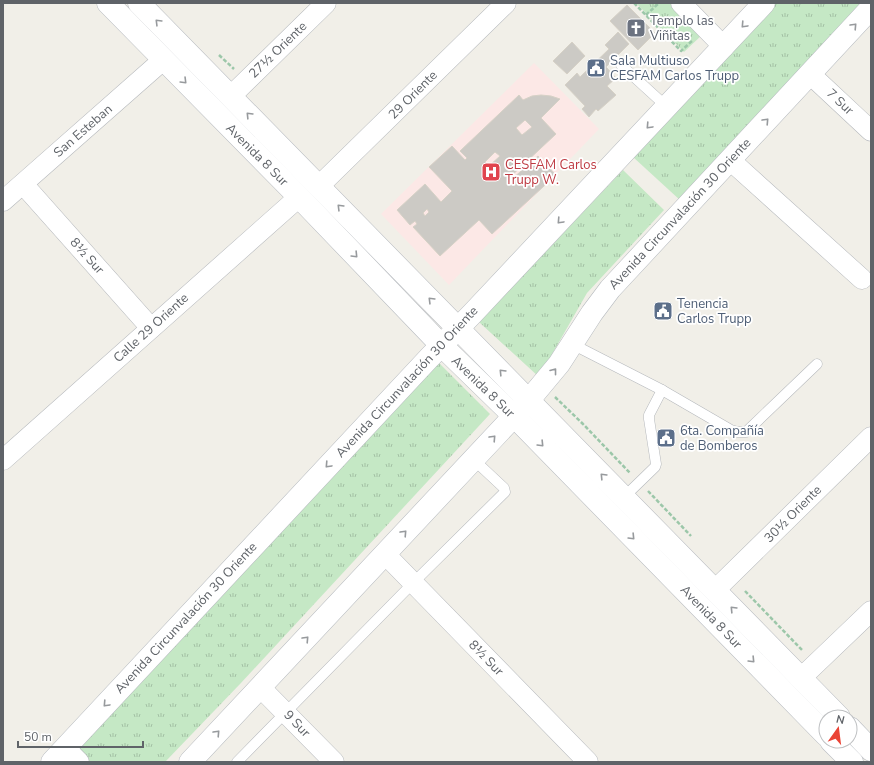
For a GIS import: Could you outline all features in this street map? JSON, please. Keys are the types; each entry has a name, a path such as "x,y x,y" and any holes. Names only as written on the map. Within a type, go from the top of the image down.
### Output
{"main road":[{"name":"Avenida 8 Sur","path":"108,3 299,197 441,345 514,416 818,727"},
{"name":"Avenida 8 Sur","path":"139,3 831,709"},
{"name":"Avenida Circunvalación 30 Oriente","path":"66,757 441,345 459,328 764,3"},
{"name":"Avenida Circunvalación 30 Oriente","path":"190,762 529,400 559,364 592,313 610,289 871,8"},
{"path":"858,736 871,750"},
{"path":"840,749 852,762"}],"street":[{"name":"27½ Oriente","path":"231,96 326,3"},
{"name":"29 Oriente","path":"319,186 506,3"},
{"path":"681,3 724,47"},
{"name":"San Esteban","path":"3,201 164,60"},
{"name":"7 Sur","path":"810,74 871,131"},
{"path":"730,160 862,279"},
{"name":"8½ Sur","path":"23,184 151,328"},
{"name":"Calle 29 Oriente","path":"3,460 299,197"},
{"name":"30½ Oriente","path":"715,590 871,437"},
{"name":"8½ Sur","path":"385,554 588,762"},
{"path":"801,678 871,611"},
{"name":"9 Sur","path":"260,687 334,762"}],"lane":[{"path":"621,65 667,106"},
{"path":"572,344 662,390 731,430 738,432 746,432 817,364"},
{"path":"608,513 655,467 656,464 649,419 662,390"},
{"path":"237,762 505,492 504,488 473,459"}],"path":[{"path":"634,3 681,51 706,28"},
{"path":"646,15 659,3"}],"shaded area":[{"name":"CESFAM Carlos Trupp W.","path":"534,63 599,129 449,285 381,214"}],"green space":[{"path":"636,3 674,3 703,34 684,52"},
{"path":"776,3 863,3 681,201 633,157"},
{"path":"623,170 664,210 587,293 539,377 479,322"},
{"path":"438,362 490,414 240,684 165,762 64,762"}],"building":[{"path":"627,5 655,33 638,50 610,21"},
{"path":"618,32 629,44 606,67 616,78 607,86 616,95 598,111 596,109 589,117 582,109 585,106 565,85 577,73 580,77 609,49 605,45"},
{"path":"572,42 585,56 567,74 553,61"},
{"path":"519,95 523,100 532,96 541,95 560,99 541,118 556,134 509,178 511,180 538,156 556,175 492,234 479,220 440,256 413,227 417,224 415,221 410,225 397,210 425,184 441,202 452,191 429,167 452,146 465,160 467,158 460,151","holes":["525,120 532,127 522,135 516,128","495,152 500,156 489,166 485,162","427,209 429,212 425,216 423,213"]}],"place":[{"name":"Templo las Viñitas","path":"636,28"},
{"name":"Sala Multiuso CESFAM Carlos Trupp","path":"596,68"},
{"name":"CESFAM Carlos Trupp W.","path":"491,172"},
{"name":"Tenencia Carlos Trupp","path":"663,311"},
{"name":"6ta. Compañía de Bomberos","path":"666,438"}]}
